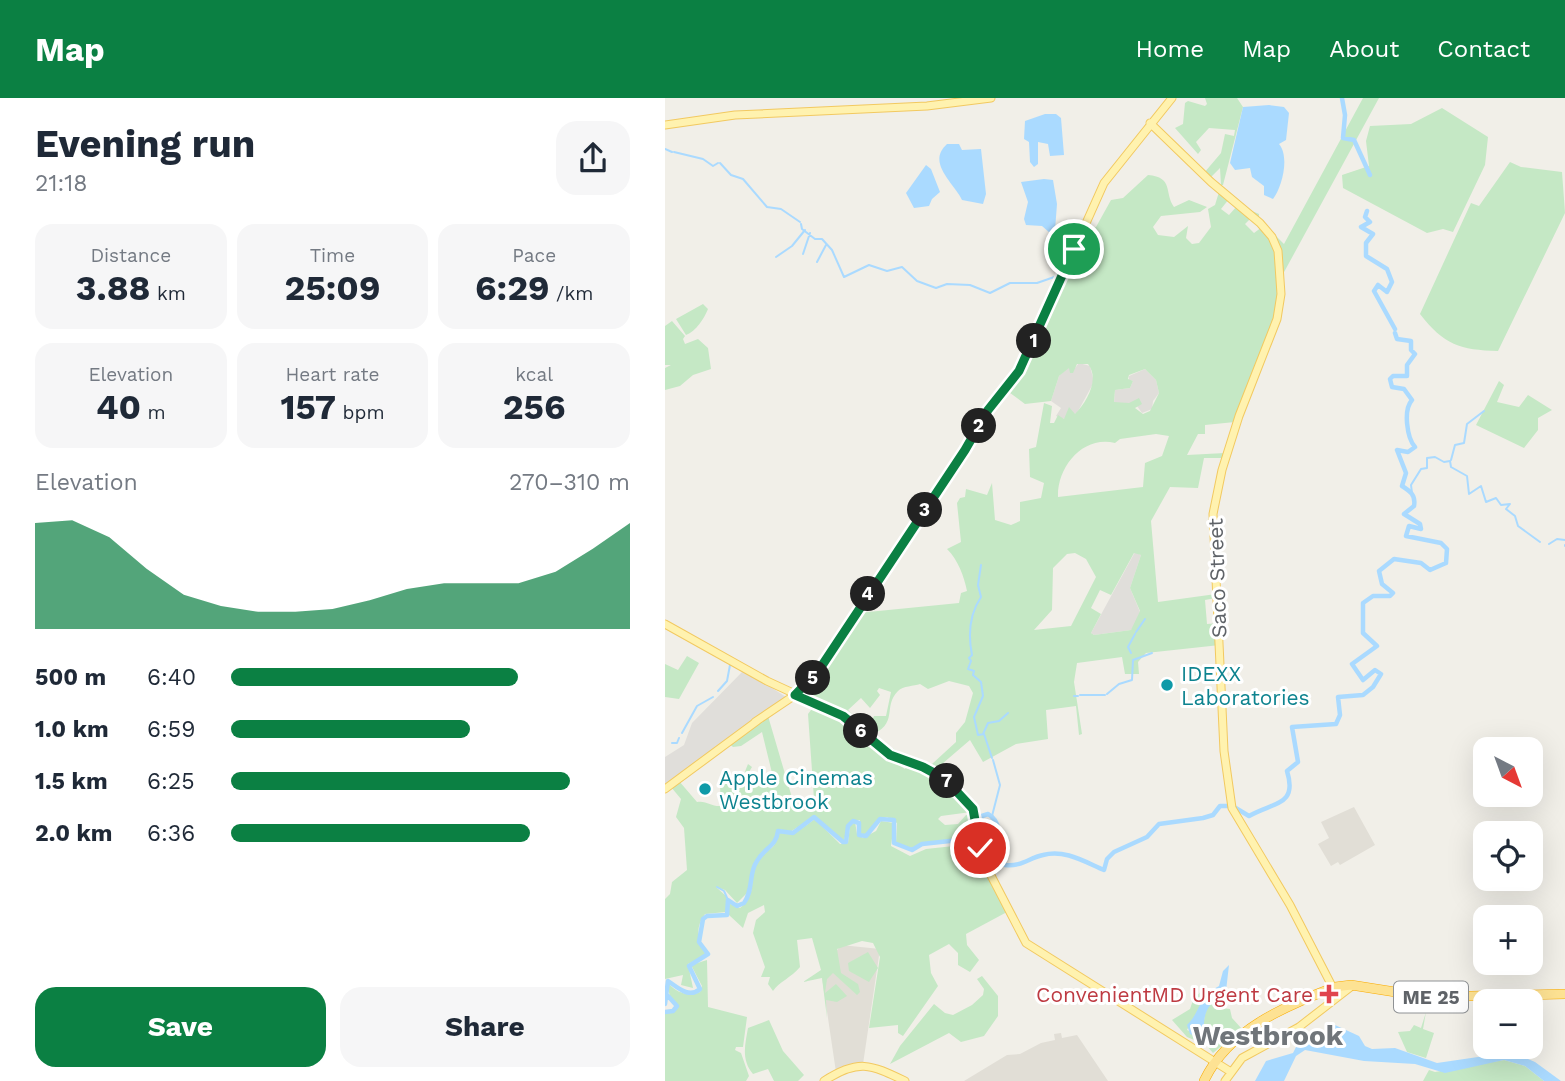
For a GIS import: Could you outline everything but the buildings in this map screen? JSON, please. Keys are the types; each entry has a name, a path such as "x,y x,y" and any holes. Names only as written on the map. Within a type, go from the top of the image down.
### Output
{"highway":[{"path":"1202,1081 1213,1061 1245,1030 1333,987 1353,986"},
{"name":"ME 25","path":"1353,986 1427,997 1565,994"}],"main road":[{"path":"665,125 739,115 927,106 991,98"},
{"path":"665,789 793,695 821,666 950,474 988,410 1019,371 1096,196 1116,164 1172,98"},
{"name":"Saco Street","path":"1150,123 1211,182 1258,221 1272,237 1278,251 1281,294 1277,319 1221,470 1213,514 1224,751 1232,808 1290,905 1333,987"},
{"path":"665,624 793,695 835,712 851,722 885,752 945,779 971,806 984,862 1026,943 1231,1072"},
{"path":"1225,1081 1242,1058 1293,1031 1353,986"},
{"path":"824,1081 846,1068 862,1065 905,1081"}],"shaded area":[{"path":"1079,363 1090,366 1094,382 1077,413 1064,419 1056,416 1061,408 1051,401 1059,376 1070,366 1071,373"},
{"path":"1145,369 1156,380 1159,393 1153,401 1152,409 1142,413 1137,406 1114,403 1115,390 1130,388 1133,381 1129,380 1129,376"},
{"path":"1135,552 1141,555 1130,588 1140,612 1136,624 1131,630 1094,635 1091,633"},
{"path":"744,670 786,697 665,787 665,757 684,745 692,723"},
{"path":"1354,807 1375,845 1340,865 1338,862 1331,866 1318,844 1329,838 1321,822"},
{"path":"841,945 880,949 863,1064 849,1064 836,1072 821,971"},
{"path":"1061,1033 1062,1038 1077,1035 1108,1081 964,1081 1007,1055 1020,1054 1041,1043 1055,1040 1054,1034"}],"green space":[{"path":"1205,98 1237,98 1243,107 1223,185 1220,168 1210,178 1204,173 1221,153 1225,134 1234,136 1235,130 1209,128 1196,142 1201,150 1198,154 1175,128 1183,124 1185,103 1188,101 1205,106"},
{"path":"1363,98 1379,98 1283,274 1279,246 1252,211 1259,214 1259,219 1284,244"},
{"path":"1442,108 1488,137 1485,165 1453,232 1443,229 1427,233 1343,188 1342,175 1369,166 1366,141 1370,126 1411,124"},
{"path":"1510,162 1521,167 1562,172 1565,213 1498,351 1463,347 1437,333 1420,314 1471,203 1479,206"},
{"path":"1148,175 1156,176 1165,182 1174,207 1189,200 1207,207 1200,212 1161,216 1153,227 1158,235 1174,237 1188,226 1186,238 1192,244 1199,243 1211,227 1208,209 1215,205 1219,192 1229,199 1221,209 1229,215 1237,206 1251,218 1245,224 1254,233 1262,227 1276,249 1279,305 1235,422 1205,425 1205,434 1198,434 1187,455 1225,453 1223,458 1204,458 1198,488 1170,487 1151,521 1158,602 1216,594 1216,598 1205,600 1207,624 1219,623 1220,645 1146,653 1138,662 1139,674 1125,674 1122,657 1077,663 1074,682 1082,734 1079,735 1076,706 1046,710 1048,739 1016,744 983,762 970,740 935,770 892,754 877,740 932,764 956,742 956,733 965,722 973,693 969,686 949,681 928,689 920,684 900,689 893,697 888,721 869,736 859,724 869,727 874,716 886,716 891,692 879,688 877,691 880,695 870,708 861,698 848,710 859,722 856,724 800,693 858,613 959,603 961,593 967,591 960,569 947,549 961,542 957,503 960,498 965,497 966,489 987,495 992,483 995,520 1011,525 1020,521 1020,502 1041,498 1044,483 1030,477 1029,449 1036,447 1044,403 1052,406 1050,423 1054,423 1058,415 1064,419 1069,407 1075,414 1091,390 1093,376 1088,364 1077,364 1073,373 1070,373 1069,368 1059,376 1051,401 1025,404 1006,390 1017,375 1083,230 1096,227 1111,200 1123,198","holes":["1145,369 1156,380 1159,393 1150,411 1143,414 1135,408 1142,404 1139,398 1129,403 1114,402 1115,390 1130,388 1133,381 1128,379 1129,375","1156,434 1169,436 1162,456 1145,463 1143,487 1058,497 1062,475 1074,456 1092,444 1115,443 1120,439","1075,553 1086,559 1096,577 1071,626 1034,630 1052,610 1053,568 1067,554","1134,553 1141,555 1130,588 1140,611 1131,630 1094,635 1091,633 1101,614 1091,608 1100,590 1111,595"]},
{"path":"703,304 708,309 704,317 696,328 686,335 676,319"},
{"path":"672,321 685,336 685,344 698,339 708,348 711,369 693,375 680,386 665,390 665,368 671,365 665,365 665,326"},
{"path":"1499,381 1504,385 1497,402 1519,407 1528,395 1552,410 1538,418 1538,430 1524,448 1476,425"},
{"path":"687,656 699,663 679,699 665,697 665,664 678,670"},
{"path":"814,706 840,717 867,740 865,744 872,749 875,746 881,754 905,769 908,764 935,774 930,784 949,796 954,791 971,812 941,816 938,819 945,825 958,824 966,815 974,816 974,821 967,825 959,838 921,843 912,849 896,843 897,823 887,817 879,818 871,832 864,835 859,833 860,820 853,820 847,826 844,842 815,816 790,832 779,829 774,842 754,864 749,891 737,903 725,890 716,887 726,896 726,912 705,914 701,920 698,930 706,955 688,964 693,988 681,985 683,975 665,979 665,899 670,894 672,882 687,870 684,828 676,817 681,799 671,787 679,781 697,802 721,806 720,786 730,776 744,774 748,764 752,767 749,772 753,784 771,781 772,773 762,732 741,746 733,747 728,743 768,716 793,801 814,799 808,714"},
{"path":"815,819 840,844 848,843 850,826 855,822 857,834 863,838 876,831 881,821 894,823 891,846 910,856 926,849 954,846 968,856 978,856 1007,912 966,934 967,945 979,960 970,972 958,965 958,953 949,944 929,955 931,973 938,986 903,1036 898,1033 898,1025 869,1028 880,957 873,943 862,941 837,949 841,973 858,984 860,992 857,995 833,973 827,979 825,993 836,984 847,996 837,1002 826,1000 827,1018 822,978 803,982 821,970 812,938 797,940 800,967 773,991 768,984 770,977 761,977 765,967 753,933 756,920 765,912 764,905 748,913 743,928 729,915 728,903 740,908 746,903 751,892 755,868 762,856 775,844 779,832 794,834"},
{"path":"868,952 878,968 869,982 849,971 848,963"},
{"path":"707,960 708,1007 747,1017 743,1047 736,1047 735,1050 741,1053 749,1076 746,1081 665,1081 665,1013 675,1010 677,1004 670,996 667,986 669,984 679,992 687,994 700,992 702,986 691,965"},
{"path":"982,976 998,996 998,1016 984,1036 961,1042 949,1033 890,1064 900,1046 934,1004 945,1013 953,1015 972,1005 983,995 984,989 977,979"},
{"path":"1205,987 1209,990 1187,1030 1199,1035 1204,1031 1207,1010 1221,994 1222,1008 1230,1009 1232,1018 1242,1029 1213,1053 1206,1045 1187,1037 1172,1020 1190,1009 1193,1000"},
{"path":"1426,1012 1423,1029 1434,1033 1426,1058 1407,1052 1398,1032 1410,1031 1414,1025 1421,1028"},
{"path":"769,1020 783,1051 804,1075 798,1081 774,1081 768,1069 753,1074 749,1069 745,1052 748,1028"},
{"path":"1504,1060 1525,1066 1544,1081 1423,1081 1429,1070 1435,1072"}],"water":[{"path":"1243,107 1284,107 1289,113 1286,140 1279,144 1284,156 1283,172 1273,199 1264,195 1264,186 1252,177 1250,168 1235,170 1230,163"},
{"path":"1045,114 1056,114 1061,118 1064,155 1050,156 1048,144 1038,142 1038,164 1034,167 1030,162 1029,142 1024,139 1025,121"},
{"path":"947,144 959,144 962,150 981,149 986,194 983,204 962,200 944,173 939,158"},
{"path":"926,165 931,169 940,192 929,206 914,208 906,193"},
{"path":"1053,180 1057,204 1055,230 1050,233 1042,226 1026,225 1024,219 1028,202 1021,182"},
{"path":"1229,965 1226,991 1208,1008 1204,1031 1195,1036 1190,1034 1187,1025 1207,995 1219,986 1223,971"},
{"path":"1335,1025 1359,1036 1365,1046 1372,1049 1395,1048 1437,1063 1473,1058 1528,1059 1561,1081 1544,1081 1525,1066 1504,1060 1445,1073 1415,1064 1364,1061 1305,1050 1296,1056 1284,1081 1255,1081 1266,1061 1293,1053 1296,1047 1310,1040 1312,1043"}],"waterway":[{"path":"1342,98 1345,115 1343,138 1354,140 1370,175"},
{"path":"665,149 672,152"},
{"path":"674,152 703,159 713,166 718,163"},
{"path":"720,163 731,175 743,179 767,207 781,209 800,222"},
{"path":"1367,211 1365,217 1370,222 1361,227 1373,234 1366,243 1366,256 1387,269 1392,282 1387,292 1378,285 1374,291 1395,329"},
{"path":"801,224 802,229 815,239 822,239 832,250 844,277 869,265 887,271 902,267 917,281 936,288 947,284 970,285 990,293 1010,283 1037,283 1060,275"},
{"path":"776,257 792,246 805,230"},
{"path":"803,254 810,233"},
{"path":"817,262 826,245"},
{"path":"1065,276 1091,268"},
{"path":"1234,807 1249,816 1286,797 1290,782 1287,771 1298,762 1292,727 1336,724 1340,715 1338,697 1363,695 1373,687 1381,674 1375,670 1363,680 1352,664 1377,646 1363,633 1363,603 1373,596 1390,596 1393,593 1382,584 1379,571 1394,559 1421,563 1430,570 1446,563 1447,549 1441,543 1406,536 1409,526 1421,529 1420,524 1404,514 1414,506 1414,499 1402,486 1406,473 1397,450 1408,452 1415,447 1407,424 1412,400 1404,389 1392,387 1390,379 1393,376 1407,376 1407,365 1415,354 1411,350 1411,341 1397,339 1395,333"},
{"path":"1451,460 1455,445 1464,443 1467,424 1484,411"},
{"path":"1412,493 1411,485 1421,469 1427,468 1427,458 1450,461 1451,467 1467,476 1469,494 1481,486 1486,502 1496,498 1501,505 1510,504 1506,509 1515,516 1518,526 1540,542"},
{"path":"1549,544 1557,539 1565,540"},
{"path":"981,565 978,585 981,597 971,625 972,655 968,669 974,671 973,675 981,682 983,696 974,717 978,735 984,734 992,758"},
{"path":"1136,632 1145,619"},
{"path":"1131,653 1128,647 1135,634"},
{"path":"1107,694 1119,684 1132,680 1133,660 1152,653"},
{"path":"718,691 727,681 730,665"},
{"path":"1080,695 1105,695"},
{"path":"682,733 697,706 713,697"},
{"path":"983,734 988,723 999,721 1008,713"},
{"path":"672,743 677,743 679,738"},
{"path":"992,816 1000,785 993,760"},
{"path":"665,1004 668,981 687,992 700,989 689,966 708,954 699,942 703,919 707,916 727,915 728,900 737,906 744,903 754,866 773,844 778,831 793,833 814,817 843,842 846,842 848,826 853,821 859,823 859,835 866,836 880,819 894,820 894,843 912,850 922,844 959,840 969,826 981,825 982,816 988,814 996,822 999,858 1005,865 1020,864 1043,855 1059,854 1075,857 1104,870 1107,859 1114,852 1147,837 1159,824 1203,818 1213,815 1220,806 1228,806"},
{"path":"717,887 724,891 728,900"},
{"path":"665,1012 673,1011 677,1006 668,996"}],"place":[{"name":"IDEXX Laboratories","path":"1167,685"},
{"name":"Apple Cinemas Westbrook","path":"705,789"},
{"name":"ConvenientMD Urgent Care","path":"1329,994"}],"district":[{"name":"Westbrook","path":"1268,1035"}],"route":[{"path":"980,848 973,809 945,779 923,767 890,755 843,716 795,695 819,670 974,437 994,400 1019,371 1074,249"}]}
